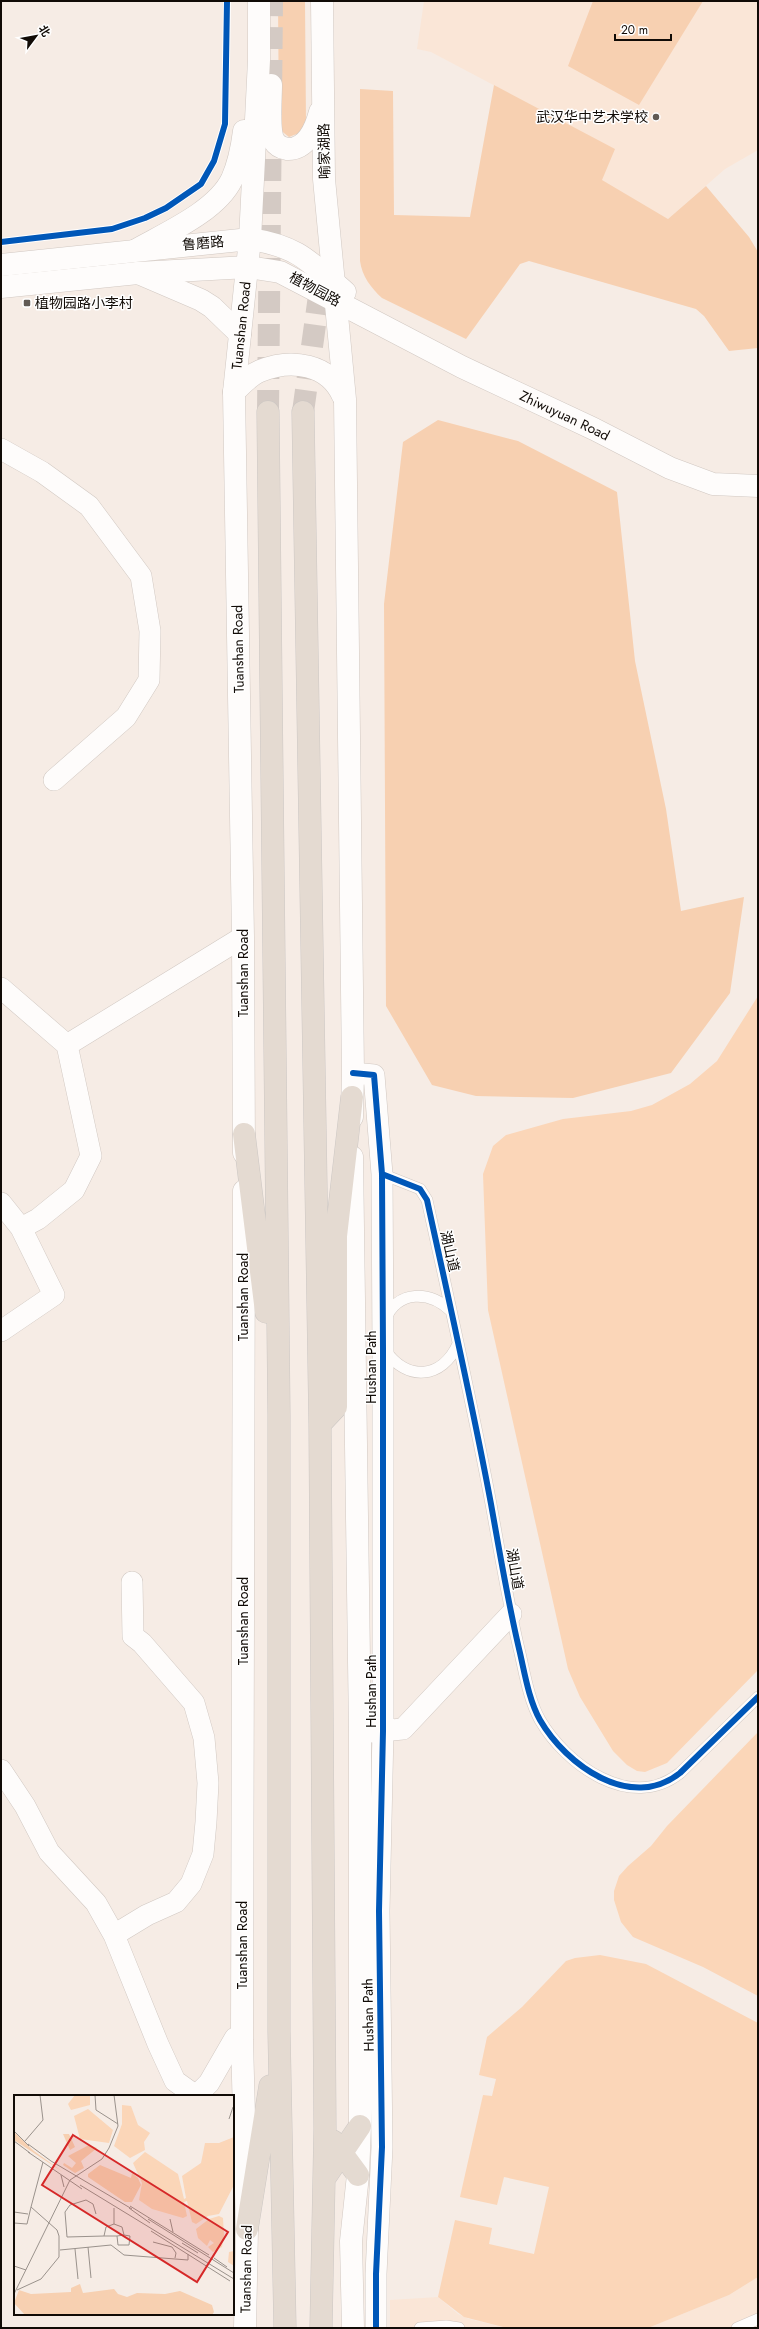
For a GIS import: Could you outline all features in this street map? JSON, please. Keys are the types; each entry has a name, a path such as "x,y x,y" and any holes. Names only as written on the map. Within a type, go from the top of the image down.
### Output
{"highway":[{"path":"268,412 279,1415 279,2031 285,2328"},
{"path":"303,412 320,1424 325,2129 321,2328"},
{"path":"320,1424 336,1407 336,1236 352,1097"},
{"path":"244,1134 279,1415"},
{"path":"247,2230 279,2031"},
{"path":"324,2179 360,2126"},
{"path":"325,2129 358,2176"}],"main road":[{"path":"248,267 259,60 259,1"},
{"name":"喻家湖路","path":"322,1 324,179 334,291"},
{"path":"259,60 270,74 272,136 278,146 290,149 306,142 317,124 322,101"},
{"path":"136,250 175,228 211,204 231,180 242,147 245,126 246,73 259,60"},
{"name":"鲁磨路","path":"1,265 250,239 278,244 292,250 307,260 334,291"},
{"name":"鲁磨路","path":"1,287 138,273 248,267"},
{"name":"植物园路","path":"248,267 280,272 334,291 378,323"},
{"name":"Tuanshan Road","path":"245,2328 247,2230 242,2040 243,937 234,392 248,267"},
{"path":"138,273 201,300 220,314 240,334"},
{"path":"334,291 345,399 360,1733 360,2126 358,2176 351,2241 353,2328"},
{"name":"Zhiwuyuan Road","path":"378,323 462,367 594,429 670,468 714,484 758,486"},
{"path":"234,392 245,381 260,371 291,365 319,369 324,372 338,384 345,399"}],"street":[{"path":"1,449 42,472 89,506 141,576 150,631 149,680 126,718 54,780"},
{"path":"66,1045 243,937"},
{"path":"1,988 66,1045 91,1156 74,1190 38,1218 21,1228"},
{"name":"Hushan Path","path":"353,1073 374,1075 382,1174 384,1348 383,1731 379,1911 382,2147 376,2274 376,2328"},
{"path":"1,1203 21,1228 54,1295 1,1331"},
{"path":"114,1935 147,1915 176,1902 191,1884 203,1854 206,1822 208,1782 204,1738 194,1703 147,1649 133,1636 132,1582"},
{"path":"360,1733 403,1729 511,1614"},
{"path":"1,1770 25,1806 49,1852 96,1903 114,1935 158,2044 175,2081 195,2095"},
{"path":"197,2095 209,2083 235,2038 242,2040"}],"lane":[{"name":"湖山道","path":"382,1174 414,1185 425,1195 458,1344 471,1394 511,1614 527,1683 540,1719 555,1742 567,1755 591,1772 614,1783 636,1788 666,1783 683,1770 758,1697"},
{"path":"383,1324 388,1314 396,1304 406,1298 418,1296 430,1297 441,1302 451,1312"},
{"path":"384,1348 400,1366 411,1371 423,1372 434,1370 445,1364 453,1355 458,1344"},
{"path":"737,2328 758,2319"},
{"path":"420,2328 446,2326 459,2328"}],"shaded area":[{"path":"278,1 305,1 306,124 299,133 289,137 279,129"},
{"name":"武汉华中艺术学校","path":"424,1 758,1 758,150 725,169 668,219 601,180 614,149 431,52 417,49"},
{"path":"593,1 703,1 639,105 568,66"},
{"path":"494,85 615,149 602,180 668,219 706,186 749,237 758,252 758,348 729,351 704,316 696,309 529,261 520,264 466,339 382,298 365,277 360,261 360,89 393,91 394,215 470,217"},
{"path":"438,420 518,441 617,492 635,661 666,809 681,911 744,897 730,993 671,1073 573,1098 476,1096 432,1085 386,1006 384,604 403,442"},
{"path":"758,996 758,1670 667,1763 645,1772 637,1771 627,1765 613,1751 580,1697 568,1669 488,1310 483,1174 493,1146 506,1135 563,1119 631,1111 652,1105 690,1084 717,1061"},
{"path":"758,1732 758,1996 703,1967 633,1937 621,1922 614,1900 614,1891 619,1876 628,1866 651,1846 667,1826"},
{"path":"600,1955 646,1964 758,2023 758,2277 729,2295 648,2328 507,2328 464,2317 438,2297 455,2220 492,2228 489,2244 534,2254 549,2187 504,2177 497,2205 460,2197 483,2095 492,2096 496,2079 479,2075 487,2037 522,2007 566,1961 575,1958"},
{"path":"758,2277 758,2328 648,2328 729,2295"},
{"path":"438,2297 458,2314 469,2319 507,2328 390,2328 390,2300"}],"tunnel":[{"path":"268,412 272,1"},
{"path":"303,412 322,274"}],"cycle path":[{"path":"1,242 112,229 145,218 166,208 201,184 214,161 225,124 227,1"},
{"path":"353,1073 374,1075 382,1174 383,1731 379,1911 382,2147 376,2274 376,2328"},
{"path":"382,1174 420,1189 427,1200 476,1428 508,1597 526,1679 536,1712 551,1737 566,1753 583,1767 601,1778 621,1785 641,1788 661,1784 680,1773 758,1697"}],"place":[{"name":"武汉华中艺术学校","path":"656,117"},
{"name":"植物园路小李村","path":"27,303"}]}
